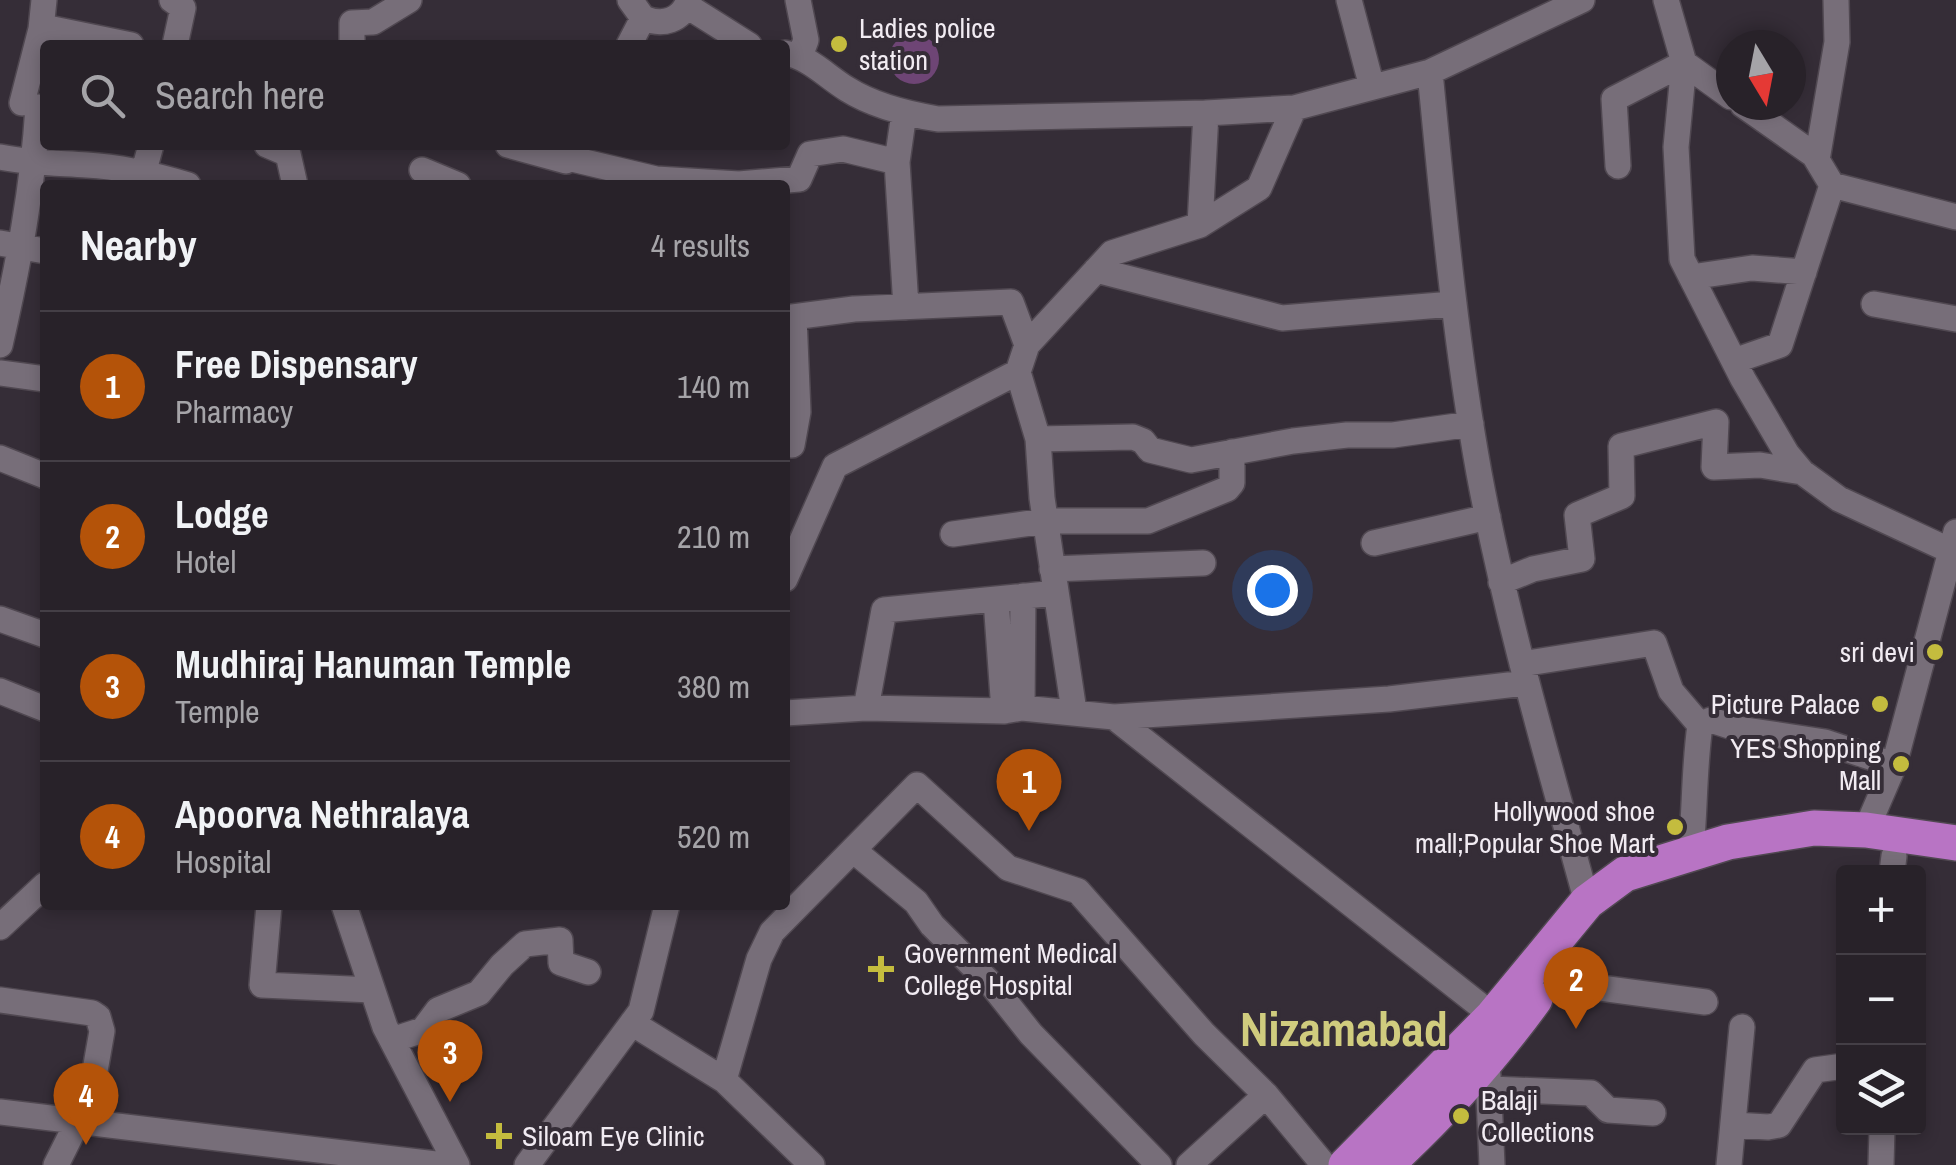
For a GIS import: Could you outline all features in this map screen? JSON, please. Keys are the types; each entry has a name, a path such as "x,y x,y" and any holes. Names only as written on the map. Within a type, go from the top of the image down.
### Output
{"highway":[{"path":"1346,1165 1492,1046 1587,902 1625,874 1692,850 1769,833 1814,828 1866,830 1956,842"},
{"path":"1386,1165 1431,1122 1595,922 1640,888 1751,856 1830,848 1893,864 1956,864"}],"street":[{"path":"0,345 35,164 26,104 44,0"},
{"path":"172,0 184,8 176,40"},
{"path":"352,40 352,23 373,22 409,0"},
{"path":"798,0 806,40 792,54 850,91 904,113 938,119 1294,108 1430,72 1548,8 1582,0"},
{"path":"1349,0 1372,87"},
{"path":"1666,0 1684,63 1676,147 1682,259 1734,360 1787,454 1802,472 1839,499 1955,545 1894,764 1866,830"},
{"path":"1816,160 1837,42 1836,0"},
{"path":"630,40 636,9 652,22 672,20 688,3 742,40"},
{"path":"42,29 102,40"},
{"path":"1684,63 1716,86"},
{"path":"1618,166 1614,99 1684,63"},
{"path":"1430,72 1453,304 1470,424 1501,582 1587,902"},
{"path":"1074,711 1045,521 1038,439 1018,372 1027,345 1112,252 1200,225 1259,188 1294,108"},
{"path":"904,113 897,162 906,307"},
{"path":"1200,225 1206,113"},
{"path":"1762,120 1816,160 1832,185 1956,216"},
{"path":"786,180 798,179 810,154 827,151 843,149 897,162"},
{"path":"0,157 35,164 88,165 142,178 150,150"},
{"path":"279,150 288,154 294,180"},
{"path":"539,150 672,180"},
{"path":"554,180 570,155"},
{"path":"422,170 446,180"},
{"path":"1734,360 1780,344 1832,185"},
{"path":"1691,276 1752,268 1804,272"},
{"path":"1096,270 1282,318 1453,304"},
{"path":"790,318 1011,302 1027,345"},
{"path":"1874,304 1956,319"},
{"path":"790,328 798,412 792,445"},
{"path":"790,564 835,466 1018,372"},
{"path":"0,373 40,378"},
{"path":"1501,582 1533,570 1582,560 1577,516 1622,496 1621,446 1716,422 1714,467 1760,466 1802,472"},
{"path":"1038,439 1133,438 1144,441 1150,450 1191,460 1347,435 1393,434 1470,424"},
{"path":"952,534 1045,521 1152,520 1227,489 1232,482 1232,452"},
{"path":"0,458 40,474"},
{"path":"1374,542 1488,518"},
{"path":"866,708 884,610 1024,596 1054,581 1203,564"},
{"path":"1013,709 1024,596"},
{"path":"996,600 1013,709"},
{"path":"0,619 40,633"},
{"path":"790,713 866,708 1013,709 1114,717 1389,699 1524,674 1654,643 1671,691 1700,726 1693,780 1696,794 1692,850"},
{"path":"0,691 40,707"},
{"path":"1114,717 1492,1046 1591,1093 1608,1110 1653,1113"},
{"path":"1700,726 1711,720 1739,729 1826,742 1894,764"},
{"path":"724,1080 760,958 772,932 917,786 1008,868 1078,892 1204,1034 1266,1095 1324,1165"},
{"path":"853,850 916,902 932,925 992,985 1031,1034 1159,1165"},
{"path":"0,927 40,890"},
{"path":"269,910 262,985 372,990"},
{"path":"346,910 392,1040 458,1165"},
{"path":"526,1165 641,1010 658,910"},
{"path":"392,1040 423,1030 438,1010 479,994 502,965 526,944 560,940 562,963 588,972"},
{"path":"1548,980 1706,1002"},
{"path":"0,1000 98,1016 102,1030 82,1121 56,1165"},
{"path":"632,1023 724,1080 812,1165"},
{"path":"1729,1165 1742,1027"},
{"path":"1492,1046 1492,1165"},
{"path":"1733,1124 1768,1128 1779,1125 1815,1070 1836,1067"},
{"path":"1189,1165 1266,1095"},
{"path":"0,1112 332,1158 444,1165"},
{"path":"1881,1165 1882,1135"}],"shaded area":[{"path":"914,34 932,41 939,59 932,77 914,84 896,77 889,59 896,41"}],"place":[{"name":"Ladies police station","path":"839,44"},
{"name":"sri devi","path":"1935,652"},
{"name":"Picture Palace","path":"1880,704"},
{"name":"YES Shopping Mall","path":"1901,764"},
{"name":"Hollywood shoe mall;Popular Shoe Mart","path":"1675,827"},
{"name":"Free Dispensary","path":"1029,831"},
{"name":"Government Medical College Hospital","path":"881,969"},
{"name":"Lodge","path":"1576,1029"},
{"name":"Mudhiraj Hanuman Temple","path":"450,1102"},
{"name":"Balaji Collections","path":"1461,1116"},
{"name":"Siloam Eye Clinic","path":"499,1136"},
{"name":"Apoorva Nethralaya","path":"86,1145"}],"district":[{"name":"Nizamabad","path":"1344,1028"}]}
